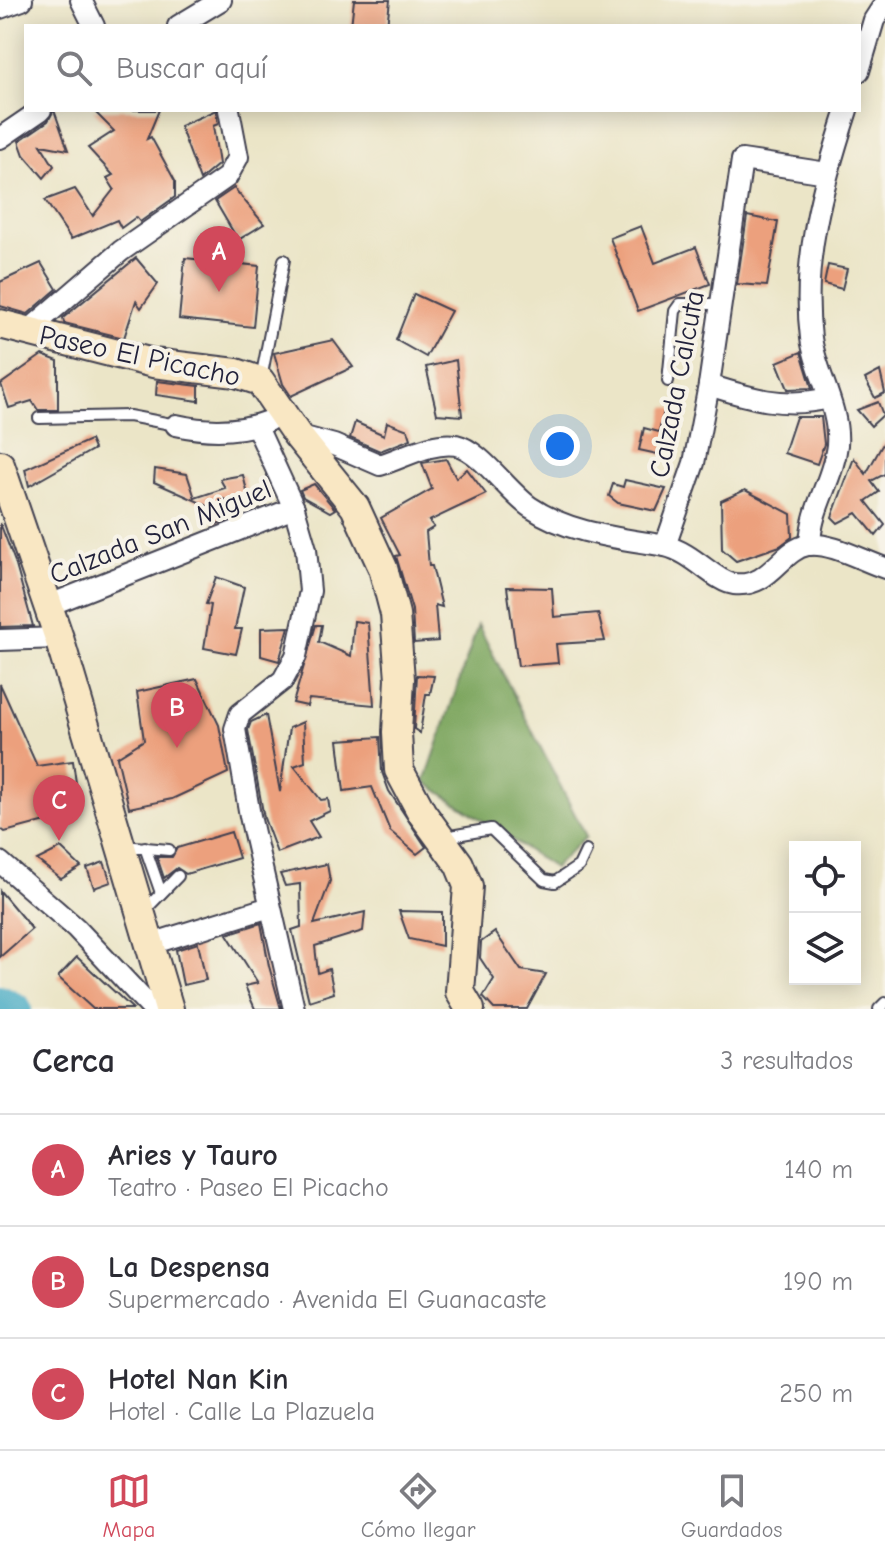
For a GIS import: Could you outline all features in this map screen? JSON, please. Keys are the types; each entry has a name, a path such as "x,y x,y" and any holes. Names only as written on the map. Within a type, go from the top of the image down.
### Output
{"street":[{"path":"0,8 22,0"},
{"path":"81,0 93,24"},
{"path":"190,23 221,0"},
{"path":"861,64 874,20 885,3"},
{"path":"0,138 38,112"},
{"path":"28,331 121,251 227,177 238,157 229,112"},
{"path":"810,545 811,521 837,445 836,419 815,365 807,295 827,173 846,112"},
{"name":"Calzada Calcuta","path":"665,546 694,463 709,385 742,160 827,173"},
{"name":"Paseo El Picacho","path":"0,324 153,363 236,373 260,381 290,425 355,507 383,568 399,644 399,770 422,813 443,838 468,886 460,992 470,1009"},
{"path":"709,385 767,402 800,403 828,398"},
{"path":"176,425 198,430 290,425 380,465 440,445 459,446 476,455 503,485 531,508 574,529 681,549 730,584 750,584 797,549 810,545 885,568"},
{"path":"256,425 294,508 306,549 310,591 296,656 283,680 240,714 235,729 270,907 294,1009"},
{"path":"0,465 14,523 59,638 152,903 151,944 169,1009"},
{"name":"Calzada San Miguel","path":"47,606 294,508"},
{"path":"0,640 59,638"},
{"path":"0,862 76,928 152,1009"},
{"path":"151,944 270,907"}],"lane":[{"path":"260,381 284,260"},
{"path":"668,381 675,311 680,304 721,304"},
{"path":"39,418 129,416 176,425"},
{"path":"443,838 491,829 544,880 555,882 579,866 586,851"},
{"path":"133,846 169,850"},
{"path":"152,903 178,876"},
{"path":"879,1009 885,1003"}],"green space":[{"path":"478,625 586,836 554,868 425,782"}],"building":[{"path":"354,0 390,0 387,24 351,24"},
{"path":"55,112 68,150 41,145 54,166 44,178 24,155 19,141 48,121"},
{"path":"95,112 158,112 147,139 151,137 175,181 175,197 140,222 136,217 121,228 117,220 71,239 45,200 75,189 93,216 114,189 107,178 113,175 88,148 114,131"},
{"path":"216,112 218,124 213,126 219,164 200,180 180,126"},
{"path":"234,188 264,224 238,240 215,201"},
{"path":"747,216 778,222 767,286 737,284"},
{"path":"641,226 655,263 696,247 710,284 638,311 610,238"},
{"path":"136,258 158,284 141,308 136,301 124,338 64,323 63,318"},
{"path":"185,258 259,266 253,327 179,319"},
{"path":"41,263 57,289 28,314 0,306 0,282"},
{"path":"828,265 847,269 842,289 824,284"},
{"path":"414,294 451,311 426,357 396,340"},
{"path":"333,340 353,367 291,396 283,384 274,353"},
{"path":"801,352 812,388 788,389 777,362"},
{"path":"42,355 58,361 58,410 38,410 32,401 9,408 1,384"},
{"path":"456,360 462,416 437,414 426,367"},
{"path":"880,371 885,393 875,398 865,379"},
{"path":"157,381 199,386 199,401 156,395"},
{"path":"878,402 883,415 871,426 857,410"},
{"path":"665,407 679,410 671,457 639,450 644,428 659,432"},
{"path":"796,417 821,417 824,444 817,464 784,453"},
{"path":"355,422 384,435 387,422 408,430 411,439 380,451 350,438"},
{"path":"90,440 94,449 29,486 25,469"},
{"path":"885,440 885,474 871,481 879,492 866,501 885,525 876,536 857,513 838,523 832,517 854,458 866,474"},
{"path":"446,459 456,478 467,469 486,494 429,521 434,527 426,532 429,566 432,566 442,607 435,605 438,641 414,643 412,610 396,556 400,555 381,518 432,489 422,463"},
{"path":"155,469 187,474 195,498 225,488 220,479 243,475 251,507 223,499 233,518 217,524 208,506 154,482"},
{"path":"625,480 666,489 656,511 618,503 609,496 613,484 623,487"},
{"path":"314,484 335,509 330,512 303,497 300,490"},
{"path":"745,490 791,514 792,537 780,546 736,561 722,549 721,501"},
{"path":"0,523 15,562 33,626 0,627"},
{"path":"216,577 244,587 235,629 242,629 236,654 204,648 211,605 206,604"},
{"path":"507,587 552,588 554,617 598,613 605,641 556,644 558,663 518,666"},
{"path":"354,621 368,623 374,705 309,699 307,706 293,703 316,625 322,625 319,642 351,656"},
{"path":"289,627 279,661 261,656 261,628"},
{"path":"417,675 434,676 430,694 426,694 420,733 414,729"},
{"path":"197,679 219,725 228,773 172,799 129,808 117,757 144,740 137,692"},
{"path":"0,684 37,766 73,761 80,812 5,832 0,828"},
{"path":"266,715 280,792 289,728 303,722 305,762 294,766 321,800 328,799 330,811 309,821 319,837 277,853 264,818 248,730 251,722"},
{"path":"380,737 382,772 389,791 426,847 417,854 390,831 372,787 344,791 338,740"},
{"path":"231,832 239,858 186,874 177,868 164,878 157,857 172,857 177,848"},
{"path":"61,848 81,867 61,879 37,860"},
{"path":"104,862 111,882 94,888 87,868"},
{"path":"327,864 330,881 314,924 365,912 363,931 315,946 318,973 329,969 334,993 309,1001 292,930 301,927 300,884 285,886 280,874"},
{"path":"0,891 32,929 0,957"},
{"path":"399,911 442,912 442,946 409,939"},
{"path":"261,923 281,1009 255,1009 245,986 258,983 227,934"},
{"path":"495,932 521,970 546,974 527,1009 494,1009 483,997 494,979 480,958 481,942"},
{"path":"198,943 206,980 183,985 176,950"},
{"path":"77,957 133,1009 93,1009 58,977"}],"waterway":[{"path":"0,1001 16,1009"}],"place":[{"name":"Aries y Tauro","path":"219,292"},
{"name":"La Despensa","path":"177,748"},
{"name":"Hotel Nan Kin","path":"59,841"}]}
